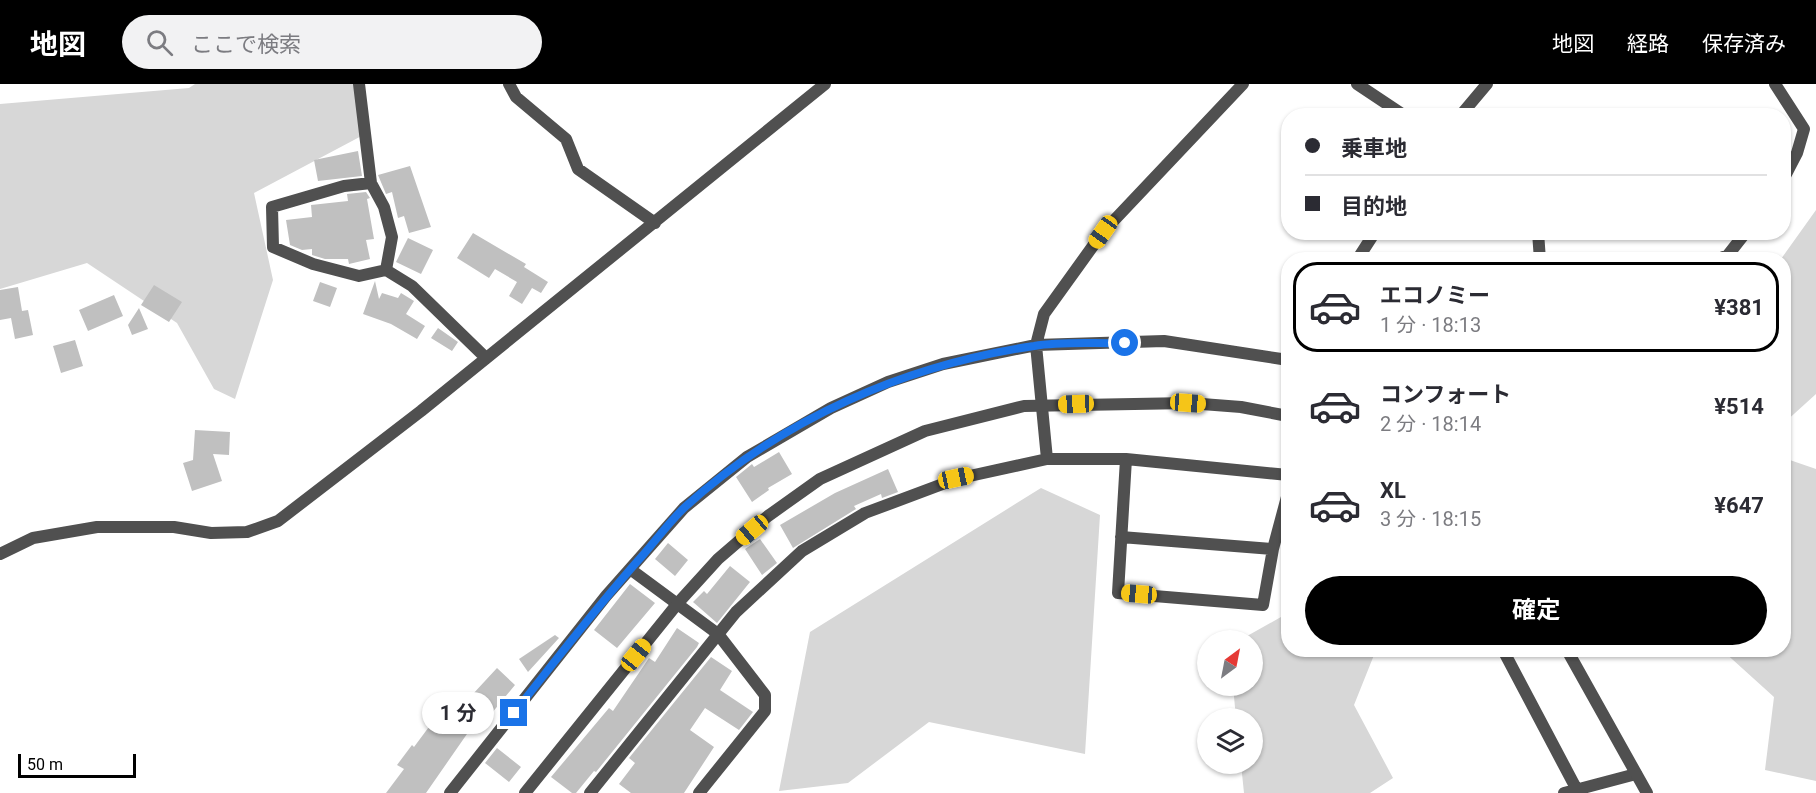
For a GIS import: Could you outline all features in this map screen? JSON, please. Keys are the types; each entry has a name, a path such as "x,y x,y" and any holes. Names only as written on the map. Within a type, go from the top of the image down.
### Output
{"street":[{"path":"359,84 371,183 384,207 392,237 386,270"},
{"path":"509,84 516,97 566,140 578,169 655,223"},
{"path":"0,554 33,538 97,527 174,527 211,533 247,532 278,520 486,358 825,84"},
{"path":"1047,459 1036,345 1044,314 1103,232 1243,84"},
{"path":"1357,84 1393,108"},
{"path":"1467,108 1487,84"},
{"path":"1775,84 1790,108"},
{"path":"1791,109 1804,129 1791,165"},
{"path":"371,183 344,186 272,207 273,247 313,264 359,276 386,270 412,286 486,358"},
{"path":"1730,252 1740,240"},
{"path":"450,793 630,569 684,508 747,458 831,408 888,382 944,364 1036,345 1164,341 1281,359"},
{"path":"525,793 678,603 718,559 768,516 820,479 925,431 1024,406 1188,403 1241,407 1281,415"},
{"path":"590,793 736,612 802,551 865,513 956,478 1047,459 1126,459 1281,474"},
{"path":"1126,459 1118,593 1263,605 1281,519"},
{"path":"1121,537 1273,549"},
{"path":"630,569 718,634 765,695 765,711 699,793"},
{"path":"1506,657 1570,791 1636,774"},
{"path":"1571,657 1647,793"}],"shaded area":[{"path":"195,84 358,84 369,132 254,193 273,280 235,399 214,389 177,323 87,263 0,289 0,104 189,88"},
{"path":"1816,210 1816,394 1791,417 1791,252 1786,252"},
{"path":"1791,460 1816,469 1816,781 1765,770 1774,697 1730,657 1791,657"},
{"path":"1041,488 1100,515 1085,754 929,722 848,783 779,791 810,632"},
{"path":"1281,617 1281,657 1373,657 1354,705 1393,778 1370,793 1244,793 1242,774 1263,774 1263,708 1235,708 1234,696 1263,696 1263,630 1258,630"}],"building":[{"path":"358,151 362,176 318,181 314,160"},
{"path":"410,166 431,227 409,233 404,216 398,218 392,192 386,194 378,175"},
{"path":"366,192 370,198 367,199 374,239 366,240 370,259 349,264 348,259 325,259 312,255 312,249 302,250 290,245 286,220 312,217 311,205 348,201 347,194"},
{"path":"473,233 526,264 524,267 548,282 541,293 532,288 522,304 509,296 517,282 495,269 489,278 457,258"},
{"path":"408,238 433,250 421,274 396,262"},
{"path":"375,281 379,299 382,293 398,298 401,293 414,301 406,314 425,326 417,339 391,324 363,314"},
{"path":"320,282 337,288 330,307 313,301"},
{"path":"154,285 182,302 169,322 141,305"},
{"path":"18,287 22,311 28,310 33,335 15,339 11,318 0,320 0,290"},
{"path":"114,295 123,316 88,331 79,310"},
{"path":"139,308 148,329 132,335 128,325"},
{"path":"438,328 458,342 452,351 431,338"},
{"path":"75,340 83,366 61,373 53,346"},
{"path":"195,430 230,432 229,455 213,454 222,481 192,491 183,463 193,460"},
{"path":"779,452 792,474 768,488 769,490 752,502 736,477 752,464 754,467"},
{"path":"888,469 898,492 882,498 881,494 854,506 856,509 793,548 780,525 835,493"},
{"path":"760,539 777,563 762,575 745,549"},
{"path":"668,543 688,560 675,576 655,559"},
{"path":"730,566 750,582 717,623 693,602 704,591 707,594"},
{"path":"630,584 655,603 617,648 594,630"},
{"path":"677,628 699,643 697,647 596,772 594,771 576,793 572,793 551,777 609,708 613,711 649,658 655,662"},
{"path":"555,635 559,638 528,672 519,659"},
{"path":"711,657 732,671 720,690 753,712 739,730 705,708 690,730 714,747 684,793 631,793 619,784 635,763 629,758"},
{"path":"497,668 515,685 482,725 476,721 426,793 386,793 404,769 397,765 412,745 414,747 440,712 450,719 469,694 472,695"},
{"path":"497,748 521,767 509,782 485,763"}],"route":[{"path":"514,713 606,596 684,508 747,458 831,408 888,382 944,364 1036,345 1125,343"}]}
